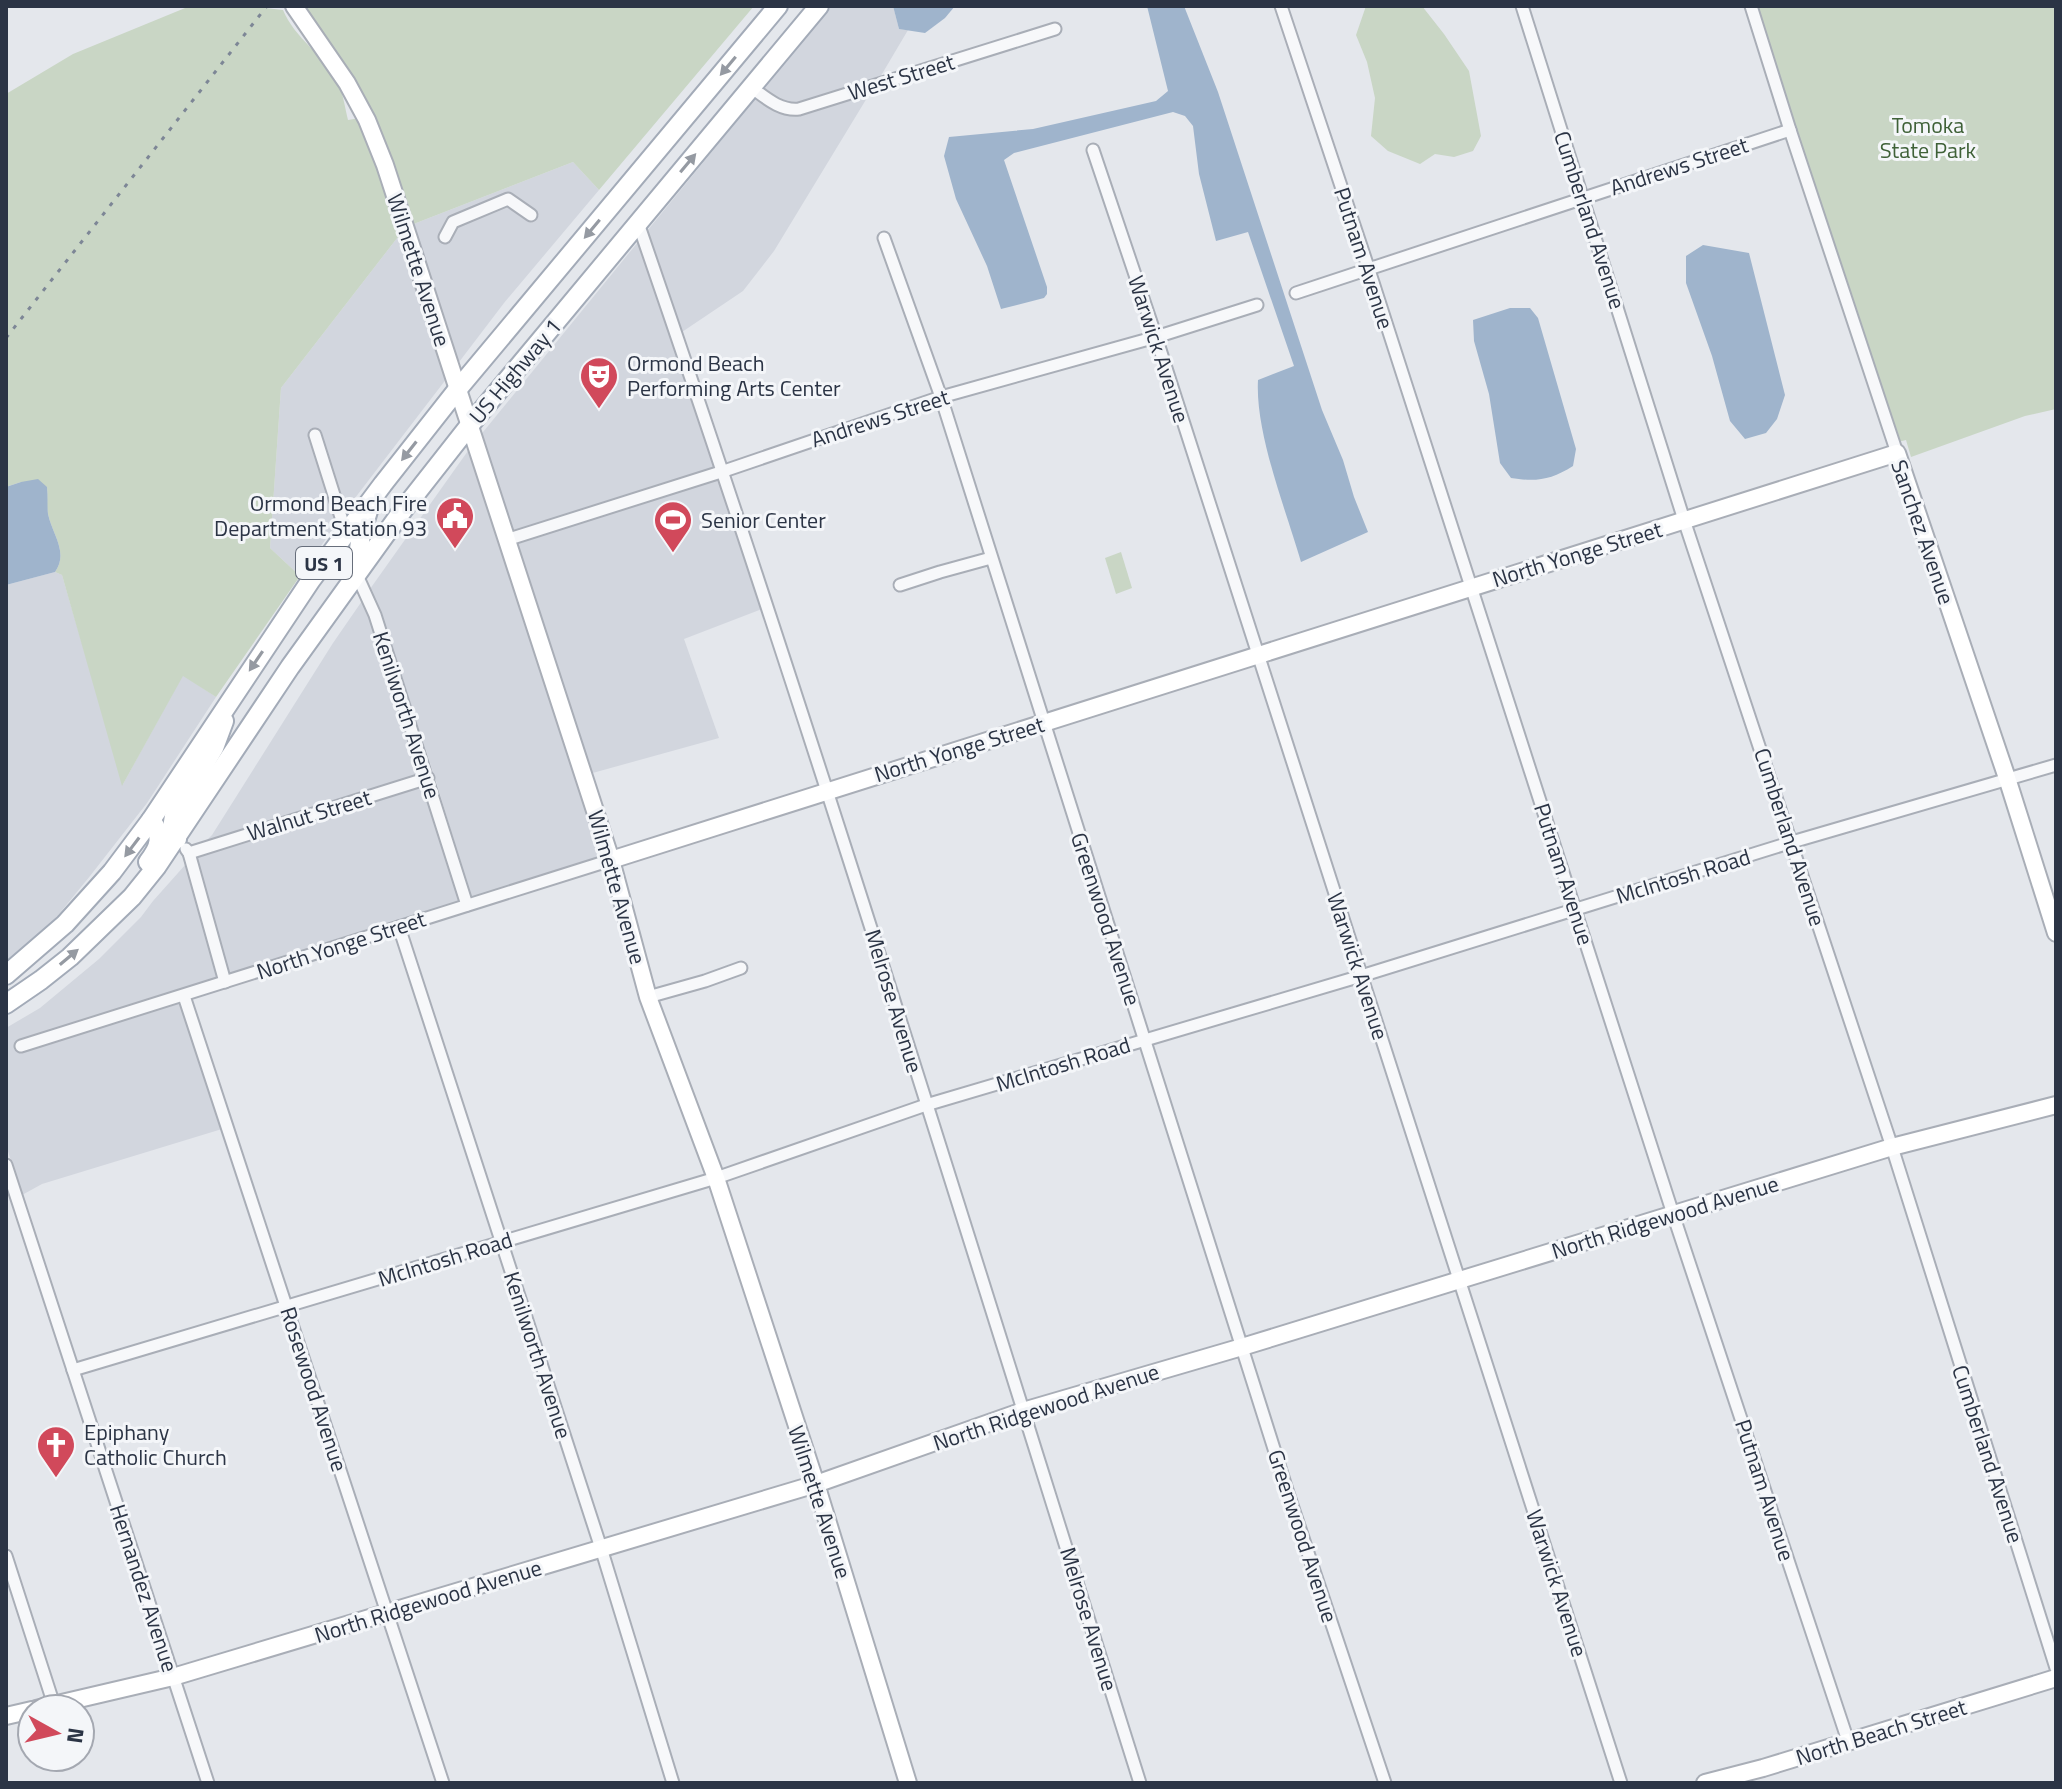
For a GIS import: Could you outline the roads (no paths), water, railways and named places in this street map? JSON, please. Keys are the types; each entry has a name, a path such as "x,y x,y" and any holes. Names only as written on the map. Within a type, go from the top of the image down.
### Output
{"main road":[{"name":"US Highway 1","path":"151,820 235,692 373,497 457,390 778,6"},
{"name":"US Highway 1","path":"183,846 233,754 356,573 469,426 819,6"},
{"path":"638,223 631,209 631,199 642,169"},
{"path":"356,573 361,534 373,497"},
{"path":"334,605 345,568 346,533"},
{"path":"183,846 172,828 174,816 214,748 235,692"},
{"path":"132,897 137,878 158,849 160,840 151,820"},
{"name":"US 1","path":"6,975 81,908 151,820"},
{"name":"US 1","path":"6,1004 70,957 183,846"}],"street":[{"name":"Wilmette Avenue","path":"294,6 347,83 367,120 385,165 611,860 648,997 716,1178 816,1484 908,1783"},
{"name":"Putnam Avenue","path":"1281,6 1673,1214 1848,1741"},
{"name":"Cumberland Avenue","path":"1522,6 1684,520 1892,1147 2056,1668"},
{"name":"Sanchez Avenue","path":"1751,6 2056,933"},
{"name":"West Street","path":"751,87 783,108 799,109 1055,29"},
{"name":"Andrews Street","path":"1296,293 1790,130"},
{"name":"Warwick Avenue","path":"1093,150 1156,337 1621,1783"},
{"path":"445,237 453,222 508,199 531,215"},
{"name":"Melrose Avenue","path":"638,223 724,471 827,790 1140,1783"},
{"name":"Greenwood Avenue","path":"884,238 941,397 1288,1493 1385,1783"},
{"name":"Andrews Street","path":"506,540 724,471 941,397 1156,337 1257,305"},
{"path":"315,435 346,533"},
{"name":"North Yonge Street","path":"21,1046 1897,453"},
{"path":"900,585 991,558"},
{"name":"Kenilworth Avenue","path":"356,573 375,615 467,905"},
{"name":"McIntosh Road","path":"73,1370 716,1178 926,1105 2056,765"},
{"name":"Walnut Street","path":"183,846 428,778"},
{"path":"183,846 225,982"},
{"name":"Kenilworth Avenue","path":"399,927 601,1548 673,1783"},
{"path":"648,997 741,968"},
{"name":"Rosewood Avenue","path":"184,996 443,1783"},
{"name":"North Ridgewood Avenue","path":"96,1695 173,1677 816,1484 1023,1411 1242,1347 1892,1147 2056,1105"},
{"name":"Hernandez Avenue","path":"6,1165 208,1783"},
{"path":"6,1556 50,1693"},
{"name":"North Beach Street","path":"1705,1783 2056,1678"}],"water":[{"path":"893,6 955,6 925,33 899,29"},
{"path":"1147,6 1184,6 1218,92 1322,410 1368,532 1301,562 1266,447 1258,401 1258,380 1294,366 1248,232 1216,241 1199,174 1193,126 1185,116 1173,112 1014,153 1004,160 1047,294 1044,298 1001,309 987,266 956,199 944,156 949,137 1033,129 1156,101 1168,91"},
{"path":"1703,245 1749,253 1785,395 1777,419 1766,433 1745,439 1730,421 1712,356 1686,283 1686,256"},
{"path":"1510,308 1530,308 1538,318 1576,449 1573,466 1543,479 1511,478 1500,463 1489,394 1474,341 1473,320"},
{"path":"38,479 47,487 48,514 60,550 59,565 55,572 6,585 6,487"}],"railway":[{"path":"6,338 267,6"}],"place":[{"name":"Ormond Beach Performing Arts Center","path":"599,410"},
{"name":"Ormond Beach Fire Department Station 93","path":"455,550"},
{"name":"Senior Center","path":"673,554"},
{"name":"Epiphany Catholic Church","path":"56,1479"}],"park label":[{"name":"Tomoka State Park","path":"1928,138"}]}
